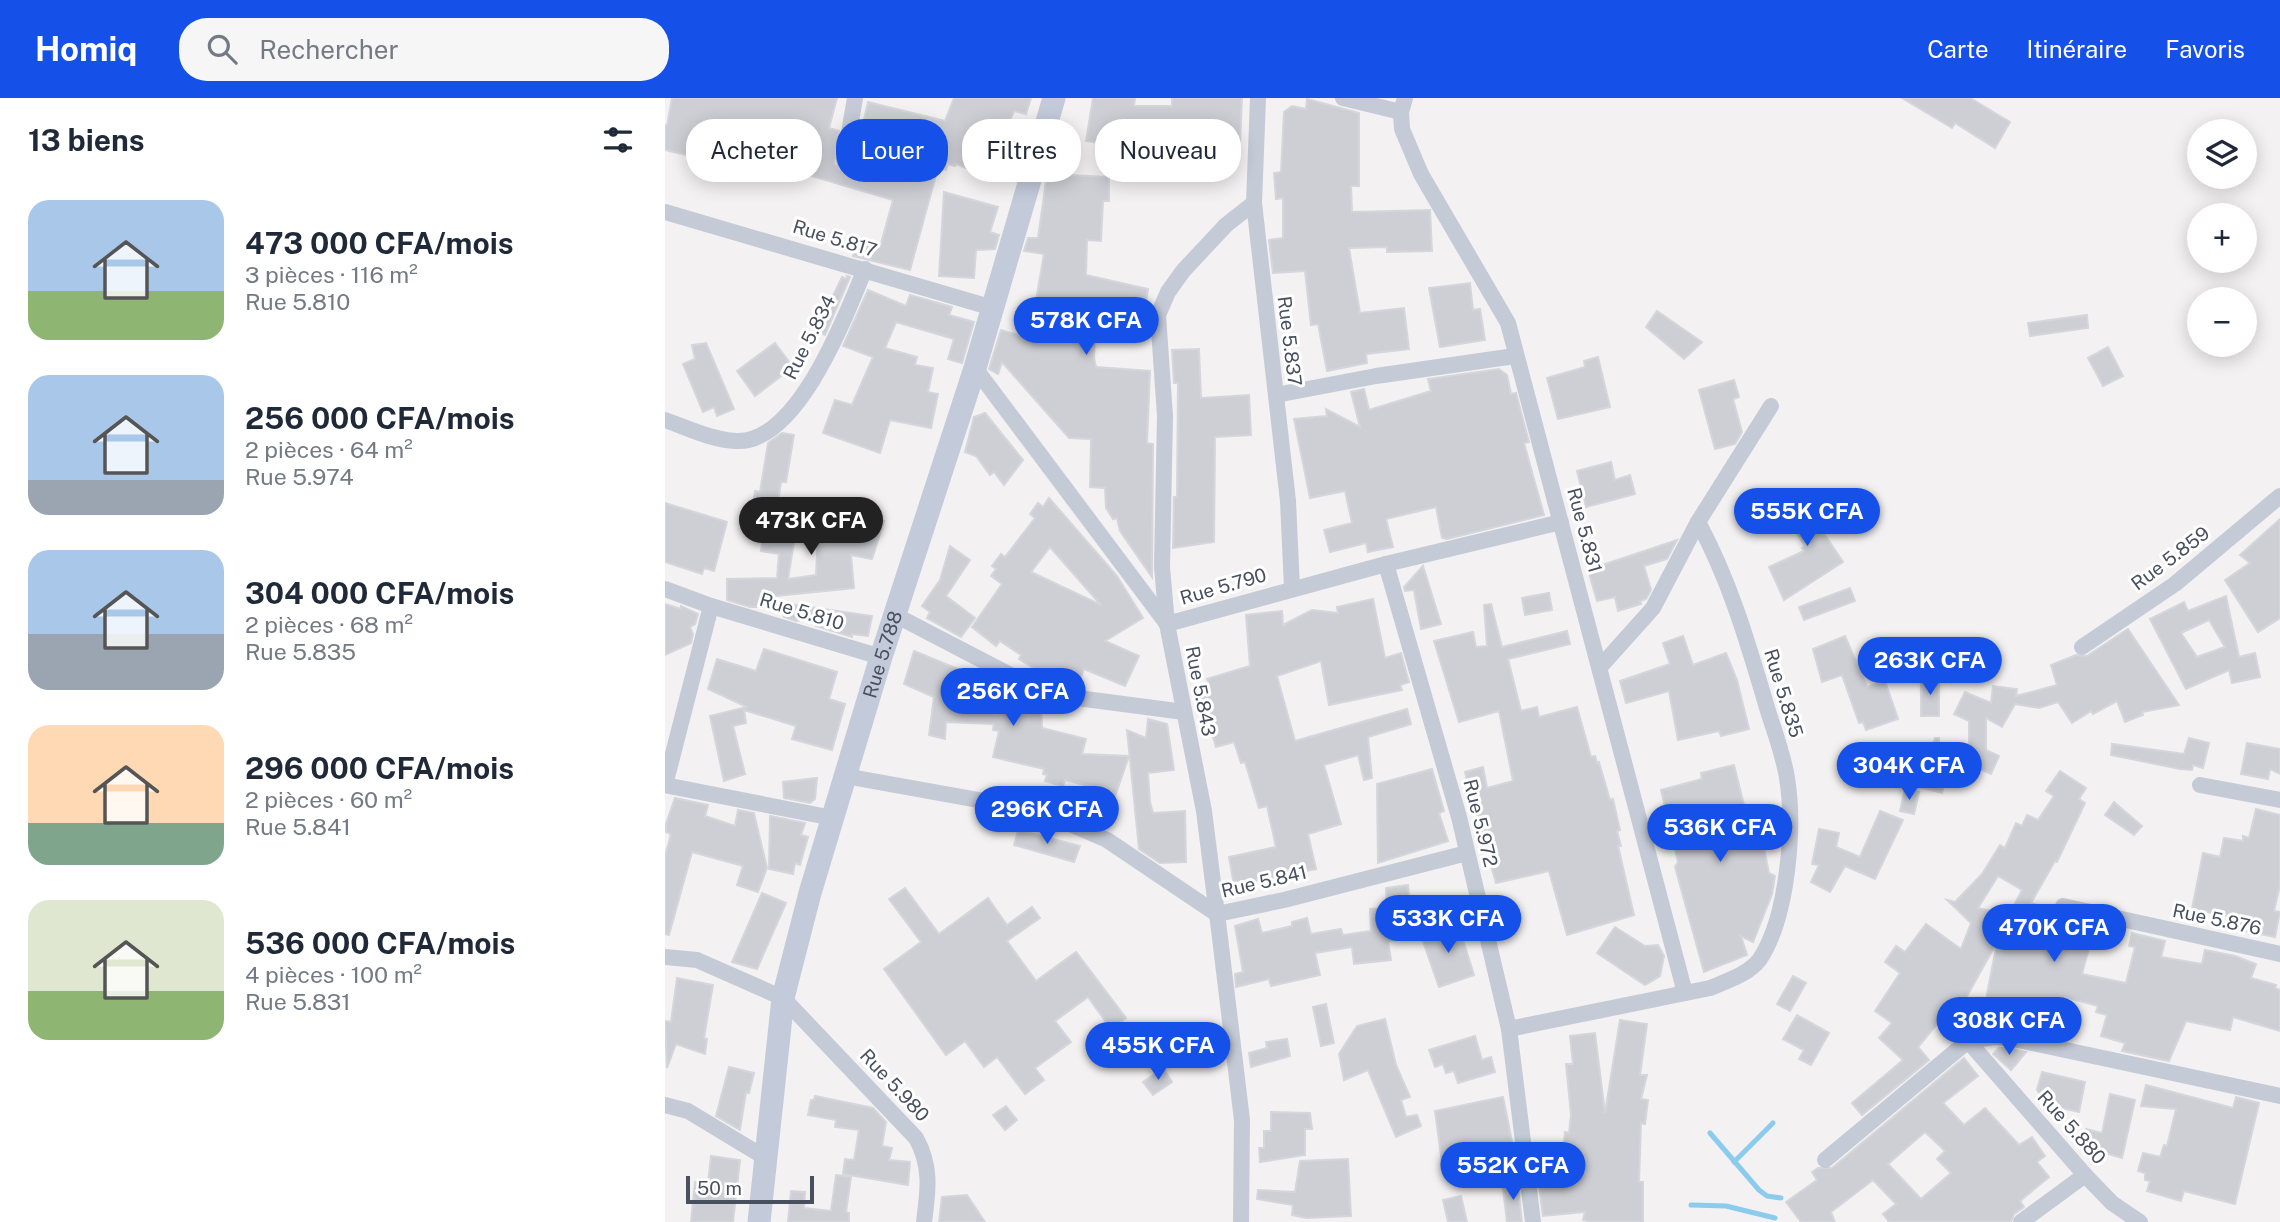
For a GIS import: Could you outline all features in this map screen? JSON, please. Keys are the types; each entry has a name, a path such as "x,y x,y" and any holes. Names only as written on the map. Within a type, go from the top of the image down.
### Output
{"street":[{"path":"851,119 855,98"},
{"name":"Rue 5.788","path":"759,1222 783,998 845,776 975,368 1054,98"},
{"name":"Rue 5.837","path":"1258,98 1254,202 1288,501 1291,589"},
{"path":"1343,98 1403,105"},
{"name":"Rue 5.831","path":"1403,105 1402,129 1421,174 1507,323 1601,666 1685,993"},
{"name":"Rue 5.843","path":"1241,1222 1241,1120 1217,914 1204,811 1167,624 1162,567 1164,416 1158,315 1167,292 1183,271 1226,225 1254,202"},
{"name":"Rue 5.817","path":"665,212 993,308"},
{"name":"Rue 5.834","path":"665,420 714,438 739,442 759,436 789,411 810,386 835,339 865,269"},
{"path":"1276,395 1376,376 1515,356"},
{"name":"Rue 5.790","path":"975,368 1167,624 1386,564 1561,522"},
{"path":"1601,666 1653,608 1699,522 1771,406"},
{"name":"Rue 5.859","path":"2082,647 2175,584 2280,496"},
{"name":"Rue 5.835","path":"1509,1029 1710,988 1740,975 1759,960 1774,926 1786,875 1790,832 1787,778 1727,584 1699,522"},
{"name":"Rue 5.972","path":"1386,564 1468,853 1509,1029 1533,1222"},
{"name":"Rue 5.810","path":"665,589 711,606 881,657"},
{"path":"711,606 672,727 665,785 833,818"},
{"path":"895,615 1047,694 1184,712"},
{"name":"Rue 5.841","path":"845,776 1041,811 1107,840 1217,914 1468,853"},
{"path":"2200,785 2280,800"},
{"name":"Rue 5.876","path":"2063,906 2280,954"},
{"path":"665,957 697,960 783,998"},
{"name":"Rue 5.980","path":"783,998 916,1138 926,1155 930,1172 924,1222"},
{"path":"1825,1160 1968,1041 1994,1037 2280,1096"},
{"name":"Rue 5.880","path":"1968,1041 2085,1175 2120,1210 2140,1222"},
{"path":"665,1105 688,1111 764,1157"},
{"path":"2021,1222 2085,1175"}],"building":[{"path":"672,98 837,98 829,128 836,130 836,182 934,182 910,270 853,256 858,241 880,247 893,200 822,179 822,119 686,119 686,155 665,150 665,125 667,126"},
{"path":"954,98 1031,98 1026,114 1014,111 1011,119 962,119 962,166 948,164 948,119 946,119"},
{"path":"1093,98 1135,98 1134,106 1172,106 1172,98 1242,98 1241,120 1095,119 1095,142 1086,141"},
{"path":"1902,98 1970,98 2010,122 1995,148 1955,123 1952,128"},
{"path":"1307,99 1359,113 1359,186 1351,186 1352,212 1430,210 1432,251 1387,252 1387,247 1349,248 1360,313 1404,308 1409,349 1366,354 1367,363 1327,371 1318,324 1311,325 1305,271 1273,273 1269,240 1283,238 1283,198 1276,199 1274,173 1281,172 1284,112 1292,106 1306,109"},
{"path":"868,102 937,119 864,119"},
{"path":"1081,176 1095,176 1095,182 1109,182 1109,201 1103,201 1101,241 1087,240 1086,275 1148,289 1145,308 1096,299 1094,358 1096,367 1150,371 1147,443 1153,444 1152,577 1120,531 1117,518 1113,519 1106,508 1105,488 1090,487 1091,439 1069,438 1002,362 998,374 989,369 1001,330 1025,337 1028,306 1035,306 1044,254 1024,251 1028,238 1038,238 1046,182 1081,182"},
{"path":"944,192 998,207 990,232 999,235 995,249 976,250 974,278 939,276"},
{"path":"847,276 850,277 825,335 816,331 842,277 846,279"},
{"path":"1470,283 1473,310 1480,309 1485,340 1440,347 1429,288"},
{"path":"868,290 906,306 910,295 952,307 949,315 974,322 962,363 948,359 954,339 896,322 885,348 917,357 915,365 933,368 928,392 938,394 931,428 890,420 880,453 823,433 835,400 852,405 873,357 843,346"},
{"path":"1657,311 1702,342 1684,359 1646,327"},
{"path":"2087,315 2088,328 2030,336 2028,323"},
{"path":"706,343 734,409 717,416 714,407 703,412 683,364 695,359 692,345"},
{"path":"775,343 793,367 755,396 737,371"},
{"path":"2108,347 2123,376 2103,386 2088,358"},
{"path":"1199,349 1201,398 1249,395 1251,435 1215,437 1214,542 1173,548 1174,497 1177,497 1178,383 1174,383 1172,350"},
{"path":"1598,357 1610,407 1558,419 1547,378 1585,367 1584,361"},
{"path":"1499,369 1507,375 1511,394 1516,393 1529,442 1524,443 1544,515 1447,539 1442,538 1436,507 1386,519 1393,547 1368,552 1366,543 1330,552 1324,530 1352,523 1345,491 1310,498 1294,419 1327,416 1326,409 1360,427 1351,392 1364,389 1369,410 1431,391 1428,379"},
{"path":"1734,380 1739,397 1733,399 1742,432 1735,444 1715,449 1699,390"},
{"path":"985,413 1023,460 1004,485 994,472 990,475 976,456 965,452 974,417"},
{"path":"782,433 794,435 786,482 781,482 777,508 753,504 755,491 760,492 768,443"},
{"path":"1611,462 1615,480 1630,475 1635,494 1586,507 1577,471"},
{"path":"1816,492 1834,521 1821,529 1843,562 1784,600 1769,567 1804,551 1802,548 1805,546 1784,513"},
{"path":"1049,498 1117,576 1143,618 1105,641 1139,656 1125,686 1084,669 1077,687 1056,678 1052,679 1019,659 1021,655 1000,641 996,646 972,627 1002,584 991,576 996,569 992,566 1001,554 1005,557 1035,518 1030,514 1038,503 1043,507","holes":["1050,547 1101,605 1031,572"]},
{"path":"665,503 727,522 714,571 704,568 702,574 665,562"},
{"path":"819,506 884,521 872,559 851,555 854,588 766,597 766,607 750,607 727,600 727,579 777,578 779,554 761,551 766,518 797,524 788,579 816,575"},
{"path":"2280,519 2280,618 2258,632 2225,580 2250,563 2240,555"},
{"path":"1677,540 1667,559 1644,566 1651,590 1646,599 1640,601 1641,604 1618,611 1615,597 1597,601 1588,570"},
{"path":"950,546 970,560 946,596 975,618 961,637 927,618 930,612 922,606 940,580"},
{"path":"1423,566 1441,624 1421,629 1414,590 1405,591 1404,587"},
{"path":"1850,588 1855,601 1804,620 1799,607"},
{"path":"1549,593 1552,610 1525,615 1522,598"},
{"path":"2226,596 2239,657 2255,653 2260,677 2232,683 2229,670 2186,689 2150,619 2184,602 2188,611","holes":["2209,620 2225,647 2197,657 2181,633"]},
{"path":"1373,599 1385,658 1401,653 1409,682 1400,685 1402,690 1329,705 1321,661 1277,676 1295,741 1407,709 1411,724 1368,737 1372,778 1364,780 1358,755 1324,765 1341,824 1308,834 1316,869 1234,885 1229,857 1276,847 1267,806 1259,808 1245,762 1241,763 1234,742 1216,747 1201,696 1211,693 1207,679 1250,666 1246,615 1282,611 1283,625 1312,610 1338,613 1337,607"},
{"path":"782,603 872,616 868,636 852,634 852,637 816,626 816,618 796,621 784,617"},
{"path":"665,604 681,609 681,606 698,614 695,624 690,627 693,634 691,643 665,655"},
{"path":"1491,604 1502,647 1567,631 1570,644 1508,659 1521,711 1537,707 1539,717 1577,707 1591,757 1595,756 1597,763 1599,762 1610,800 1613,799 1620,830 1617,831 1621,846 1618,846 1634,915 1567,935 1549,871 1496,883 1485,831 1480,833 1465,772 1483,767 1487,788 1513,781 1499,711 1459,722 1434,641 1473,632 1476,647 1487,646 1484,605"},
{"path":"2128,629 2179,705 2142,712 2143,715 2125,722 2117,701 2093,714 2091,711 2072,723 2058,702 2039,708 2015,704 2002,727 1986,718 1986,750 1999,756 1991,774 1969,764 1969,721 1954,714 1965,692 1991,703 1993,686 2017,689 2016,696 2057,685 2051,665 2076,655 2087,656"},
{"path":"1683,636 1693,665 1726,653 1737,680 1749,729 1721,736 1719,731 1678,740 1669,691 1626,703 1620,681 1670,664 1663,643"},
{"path":"1845,636 1867,687 1885,681 1898,719 1866,730 1863,722 1859,723 1842,675 1822,682 1813,649"},
{"path":"764,649 837,672 829,699 845,704 832,750 792,739 796,726 744,710 746,723 733,726 745,774 724,781 710,716 747,707 708,689 717,659 756,671"},
{"path":"914,651 1019,694 1017,708 1041,708 1042,728 1086,739 1082,754 1129,756 1112,805 1089,798 1093,787 1065,780 1063,786 1045,781 1047,775 1043,774 1044,769 993,757 999,731 993,730 994,724 946,722 945,739 929,735 934,697 904,684"},
{"path":"1939,677 1939,716 1921,716 1921,678"},
{"path":"1148,719 1167,724 1174,770 1148,773 1150,802 1153,813 1185,811 1186,862 1160,863 1139,849 1127,730 1146,738"},
{"path":"1935,738 1939,738 1939,762 1950,765 1942,793 1920,787"},
{"path":"2189,738 2209,743 2203,768 2193,765 2192,770 2180,769 2111,755 2112,744 2184,754"},
{"path":"2247,743 2280,749 2280,774 2270,769 2268,779 2241,774"},
{"path":"1734,765 1747,817 1772,810 1776,824 1760,829 1769,873 1775,876 1772,894 1753,942 1741,936 1747,955 1704,972 1675,867 1678,862 1661,790 1702,779 1701,773"},
{"path":"1432,769 1444,811 1439,813 1448,841 1378,863 1377,784"},
{"path":"2060,771 2086,788 2079,799 2085,803 2057,862 2055,861 2031,903 2054,910 2061,916 2089,923 2082,946 2089,948 2082,974 2126,983 2135,947 2129,946 2132,933 2165,941 2161,957 2202,964 2205,950 2235,956 2256,964 2251,978 2276,985 2275,988 2280,990 2280,1031 2233,1017 2230,1030 2186,1021 2169,1061 2122,1051 2125,1043 2101,1036 2107,1015 2096,1012 2098,1006 2065,997 2061,1013 2042,1034 1981,1026 1997,942 1956,1016 1948,1011 1918,1047 1929,1060 1862,1115 1852,1103 1903,1060 1879,1038 1892,1023 1875,1011 1900,973 1885,962 1896,946 1905,952 1926,924 1961,949 1971,923 1947,900 1955,902 1982,874 2000,845 2005,848 2016,823 2022,826 2027,815 2038,820 2054,796 2046,791","holes":["1998,876 2022,890 2009,915 1978,908"]},
{"path":"817,778 815,799 810,803 784,798 783,782"},
{"path":"1905,789 1919,792 1914,814 1900,811"},
{"path":"675,798 708,805 705,816 735,826 738,810 754,813 767,868 758,892 737,885 743,866 692,852 669,935 665,934 665,856 671,834 666,832 666,824"},
{"path":"2114,802 2142,826 2134,835 2105,815"},
{"path":"2256,809 2280,815 2280,885 2274,911 2280,912 2275,937 2231,928 2234,917 2192,909 2203,853 2220,857 2224,838 2243,841 2243,836 2249,838"},
{"path":"1880,811 1903,820 1875,879 1845,866 1830,892 1811,882 1819,865 1812,864 1819,829 1839,833 1836,847 1860,857"},
{"path":"770,816 805,823 801,835 808,837 800,865 795,863 793,874 769,869"},
{"path":"1018,830 1080,846 1074,862 1014,845"},
{"path":"1408,885 1412,932 1397,933 1397,940 1388,941 1391,960 1354,964 1352,947 1315,953 1320,975 1271,986 1269,979 1236,987 1235,974 1243,972 1235,926 1258,919 1262,933 1292,926 1292,922 1307,918 1311,934 1341,929 1343,935 1371,931 1370,909 1387,908 1386,888"},
{"path":"905,888 939,934 988,898 1007,925 1032,907 1040,918 1007,941 1036,981 1076,952 1126,1018 1111,1029 1088,997 1055,1021 1071,1042 1035,1068 1044,1080 1025,1094 997,1057 984,1067 965,1041 946,1055 884,969 921,942 889,899"},
{"path":"762,893 786,903 757,969 732,962"},
{"path":"1458,924 1474,975 1439,987 1421,936"},
{"path":"1615,927 1645,946 1658,945 1664,956 1660,976 1645,985 1597,953"},
{"path":"1793,976 1806,983 1790,1011 1777,1004"},
{"path":"677,978 713,985 704,1038 707,1039 705,1054 676,1044 667,1068 665,1021 671,1022"},
{"path":"1326,1004 1334,1043 1321,1046 1313,1007"},
{"path":"1797,1015 1829,1033 1811,1065 1799,1059 1804,1050 1783,1039"},
{"path":"1385,1019 1396,1065 1410,1097 1401,1100 1406,1117 1417,1115 1421,1126 1396,1137 1368,1070 1344,1080 1339,1054 1357,1026"},
{"path":"1620,1020 1647,1024 1640,1075 1647,1075 1641,1099 1648,1100 1645,1124 1641,1123 1639,1182 1643,1182 1643,1222 1592,1222 1583,1220 1585,1212 1543,1216 1537,1171 1561,1172 1565,1132 1569,1133 1571,1115 1566,1064 1573,1064 1570,1036 1595,1033 1605,1113"},
{"path":"1475,1036 1482,1060 1491,1057 1495,1072 1458,1083 1454,1071 1446,1073 1443,1064 1435,1067 1429,1050"},
{"path":"1287,1039 1290,1056 1251,1067 1249,1053 1267,1048 1266,1042"},
{"path":"1999,1048 2026,1052 2011,1070 1993,1054"},
{"path":"1964,1058 1978,1076 1943,1103 1964,1125 1985,1108 2019,1145 2032,1137 2045,1156 2037,1162 2049,1177 2020,1201 2024,1207 2014,1214 2011,1222 1889,1222 1883,1214 1896,1204 1873,1180 1831,1212 1835,1222 1801,1222 1786,1202 1817,1180 1812,1172 1818,1168 1832,1168","holes":["1925,1132 1945,1151 1937,1159 1951,1173 1921,1199 1888,1164"]},
{"path":"729,1067 754,1073 749,1093 746,1092 740,1130 716,1116"},
{"path":"1163,1068 1172,1082 1153,1095 1143,1082"},
{"path":"2042,1072 2085,1082 2079,1112 2048,1105 2037,1090"},
{"path":"2146,1085 2233,1108 2236,1097 2259,1103 2235,1204 2184,1191 2181,1201 2147,1191 2150,1181 2145,1180 2145,1173 2138,1171 2143,1153 2160,1157 2164,1145 2167,1146 2176,1109 2141,1106"},
{"path":"2110,1094 2135,1100 2122,1158 2082,1146 2086,1129 2102,1133"},
{"path":"815,1096 873,1108 886,1122 882,1146 892,1148 889,1160 910,1162 908,1185 843,1174 845,1159 854,1160 859,1130 835,1127 836,1120 808,1115 811,1100 814,1100"},
{"path":"1503,1097 1514,1151 1442,1163 1435,1111"},
{"path":"1006,1106 1017,1120 1005,1130 993,1115"},
{"path":"1271,1112 1310,1113 1312,1129 1305,1129 1305,1155 1260,1162 1259,1148 1264,1148 1264,1131 1271,1131"},
{"path":"711,1156 740,1160 733,1222 691,1222 695,1182 708,1183"},
{"path":"1348,1159 1351,1216 1306,1218 1292,1215 1293,1205 1257,1199 1258,1190 1295,1192 1300,1161"},
{"path":"1512,1170 1516,1170 1522,1222 1507,1222 1503,1189 1515,1188"},
{"path":"836,1175 851,1177 846,1212 849,1213 849,1222 788,1222 791,1191 805,1192 804,1208 831,1211"},
{"path":"967,1195 985,1222 939,1222 942,1197"},
{"path":"1461,1196 1467,1222 1448,1222 1443,1200"}],"waterway":[{"path":"1734,1162 1773,1123"},
{"path":"1710,1133 1759,1190 1767,1196 1781,1198"},
{"path":"1691,1205 1726,1206 1775,1218"}]}
